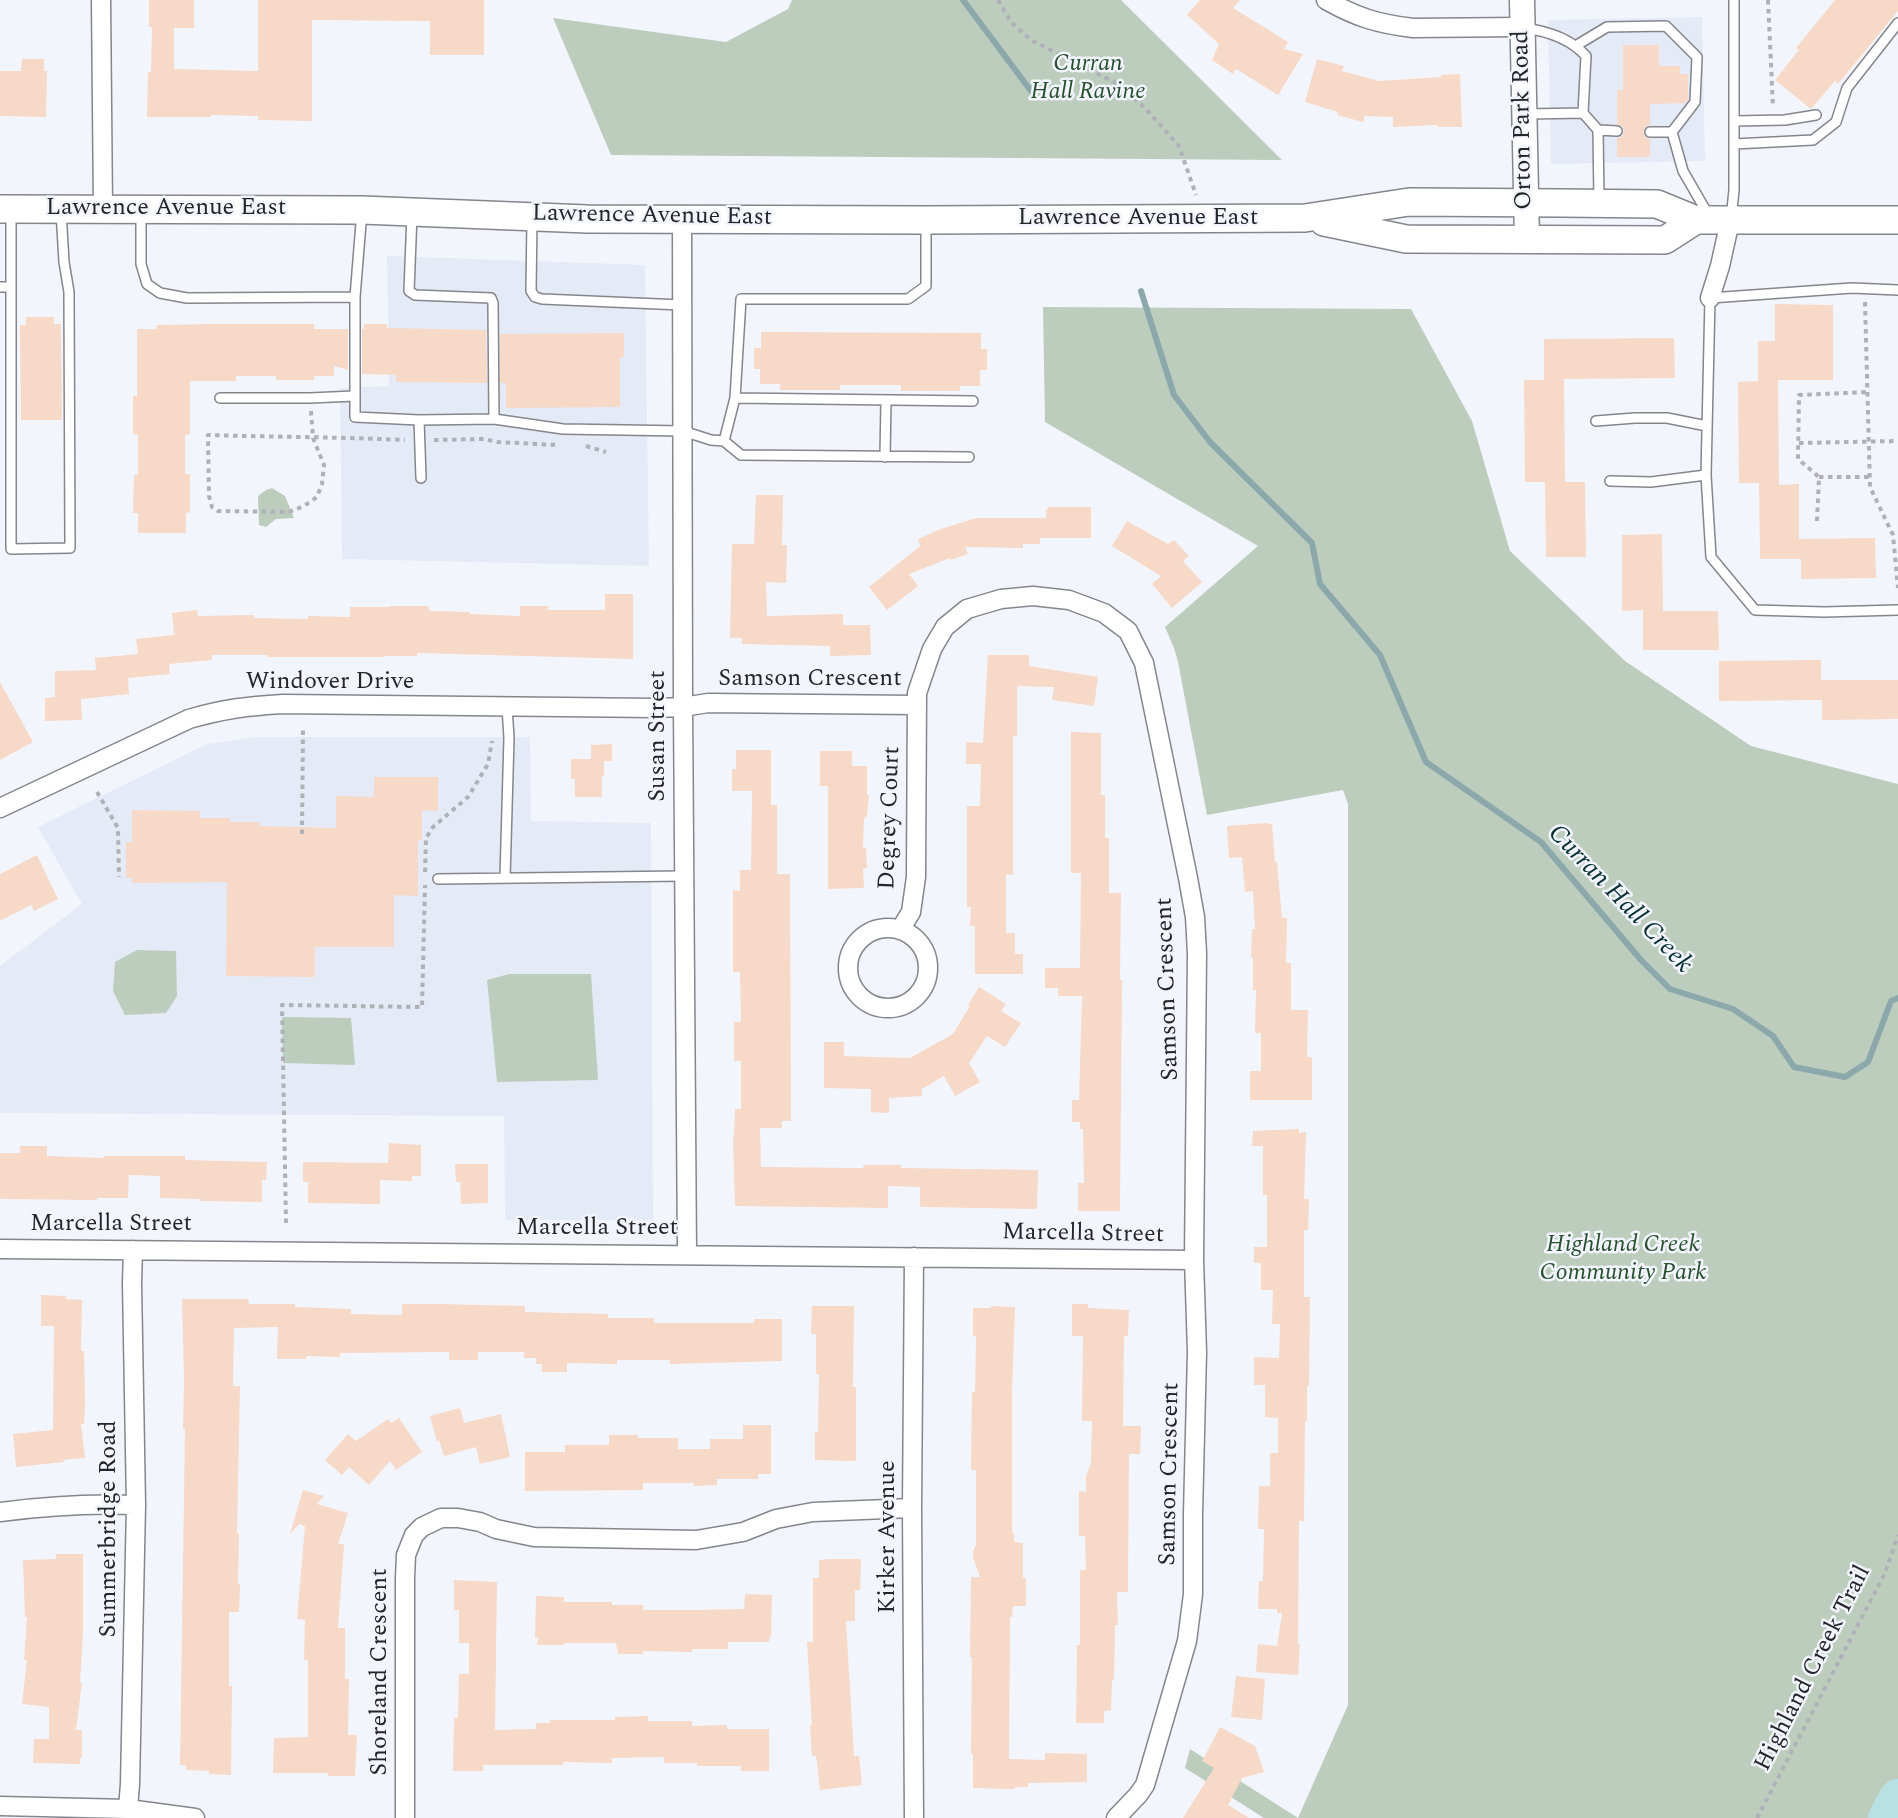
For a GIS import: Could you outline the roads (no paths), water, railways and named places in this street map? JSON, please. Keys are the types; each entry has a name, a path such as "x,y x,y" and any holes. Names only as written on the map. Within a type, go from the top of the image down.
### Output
{"main road":[{"name":"Lawrence Avenue East","path":"5,209 362,210 586,219 1203,219 1305,218 1409,202 1599,203 1657,204 1713,221 1898,220"},
{"name":"Lawrence Avenue East","path":"1305,218 1406,239 1527,240 1665,240 1713,221"}],"street":[{"path":"101,0 103,209"},
{"path":"1326,0 1354,15 1397,26 1413,28 1521,27"},
{"name":"Orton Park Road","path":"1522,0 1527,240"},
{"name":"Susan Street","path":"682,218 682,707 687,1254"},
{"path":"1710,298 1720,266 1713,221"},
{"name":"Samson Crescent","path":"682,707 708,703 916,705 917,693 932,649 945,627 967,609 1002,599 1033,597 1069,600 1104,613 1128,631 1144,663 1195,917 1194,1260 1197,1352 1193,1594 1191,1619 1181,1662 1145,1785 1116,1818"},
{"name":"Windover Drive","path":"0,808 189,719 219,710 244,706 283,704 682,707"},
{"name":"Degrey Court","path":"900,930 911,912 916,877 916,705"},
{"path":"887,927 900,930 912,936 921,945 927,958 928,972 925,985 918,996 907,1004 894,1008 880,1008 868,1004 857,996 850,984 847,972 848,958 853,946 862,936 874,930 887,927"},
{"name":"Marcella Street","path":"0,1249 1194,1260"},
{"name":"Summerbridge Road","path":"128,1809 136,1505 133,1250"},
{"name":"Kirker Avenue","path":"914,1257 912,1508 914,1818"},
{"path":"0,1512 104,1503 136,1505"},
{"name":"Shoreland Crescent","path":"405,1818 405,1566 411,1540 422,1527 441,1518 458,1518 534,1537 696,1540 743,1532 776,1520 813,1512 912,1508"},
{"path":"0,1806 128,1809 195,1818"}],"lane":[{"path":"1672,132 1683,171 1713,221 1734,190 1734,0"},
{"path":"1734,144 1813,140 1836,122 1847,88 1898,23"},
{"path":"1577,45 1606,27 1666,26 1697,57 1695,102 1672,132"},
{"path":"1521,27 1544,31 1577,45 1586,56 1583,113 1598,130 1599,203"},
{"path":"1524,114 1583,113"},
{"path":"1734,121 1773,120 1816,115"},
{"path":"1598,130 1617,131"},
{"path":"1650,132 1672,132"},
{"path":"5,209 11,287 11,549 70,548 69,292 64,262 61,209"},
{"path":"141,209 141,264 147,284 160,293 187,298 356,297"},
{"path":"362,210 356,297 355,417 419,420 494,419 563,429 682,431 711,440 724,441 741,455 969,458"},
{"path":"412,212 409,291 415,295 491,298 493,303 494,419"},
{"path":"532,216 531,291 535,297 682,306"},
{"path":"724,441 735,398 741,299 908,299 926,286 926,220"},
{"path":"0,287 11,287"},
{"path":"1898,290 1865,289 1710,298 1706,475 1712,557 1755,610 1824,612 1898,610"},
{"path":"220,398 354,396"},
{"path":"735,398 973,401"},
{"path":"885,457 886,400"},
{"path":"1596,421 1667,418 1707,426"},
{"path":"419,420 421,478"},
{"path":"1610,481 1651,482 1706,475"},
{"path":"506,878 509,738 507,707"},
{"path":"438,879 684,876"}],"waterway":[{"name":"Curran Hall Creek","path":"963,0 1031,91"},
{"name":"Curran Hall Creek","path":"1141,291 1174,395 1210,442 1312,543 1320,584 1380,655 1426,762 1541,842 1641,960 1670,989 1733,1009 1773,1036 1794,1067 1845,1077 1868,1062 1891,1001 1898,998"},
{"path":"1887,1818 1898,1798"}],"park label":[{"name":"Curran Hall Ravine","path":"1088,79"},
{"name":"Highland Creek Community Park","path":"1623,1260"}]}
